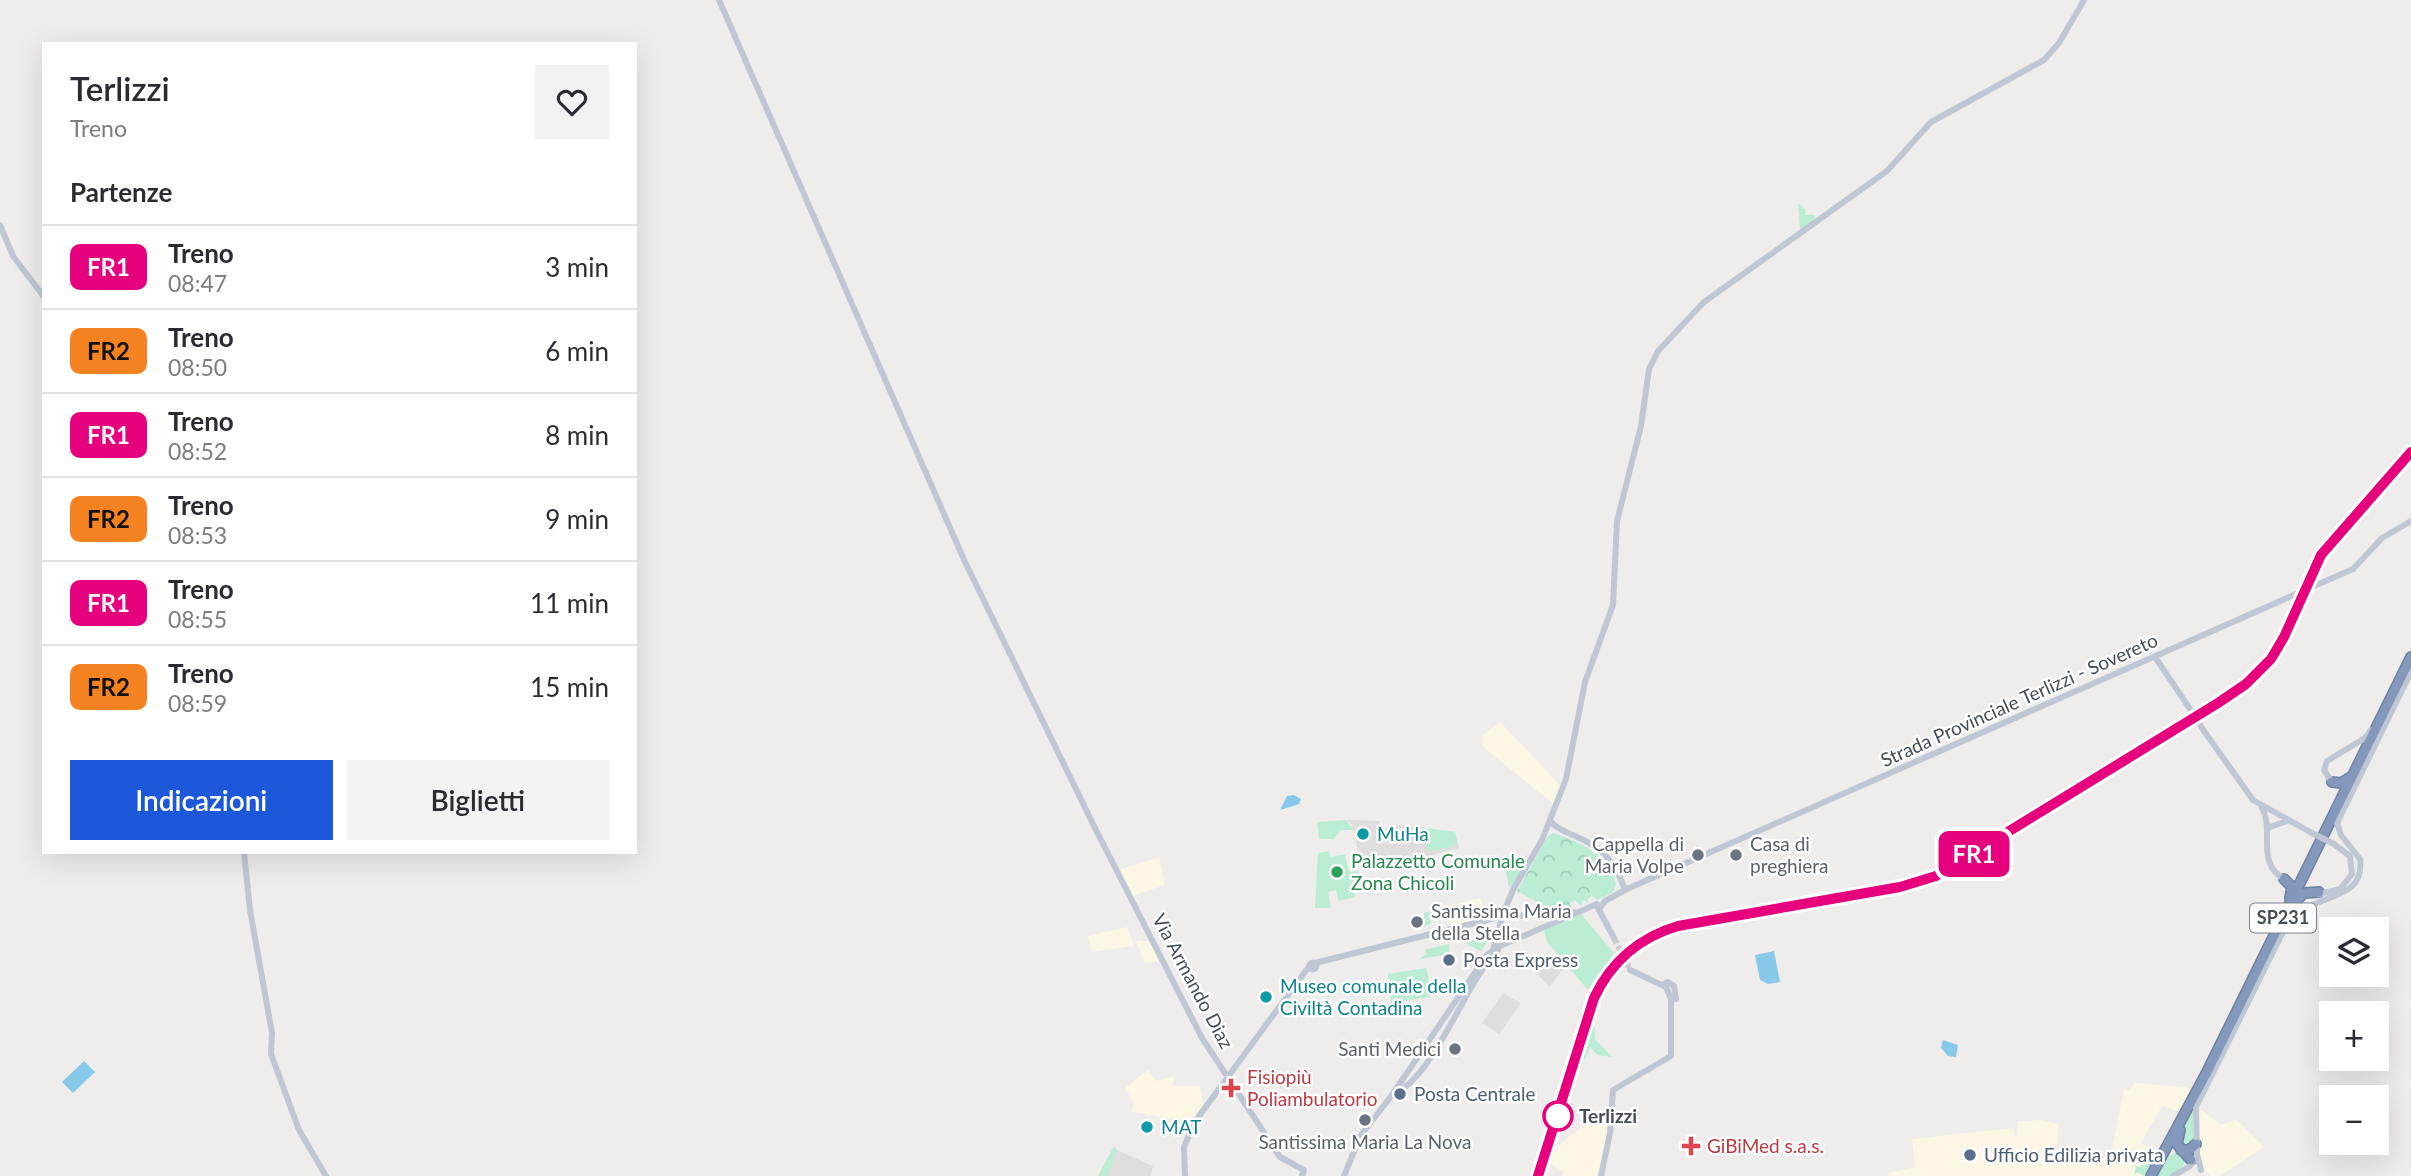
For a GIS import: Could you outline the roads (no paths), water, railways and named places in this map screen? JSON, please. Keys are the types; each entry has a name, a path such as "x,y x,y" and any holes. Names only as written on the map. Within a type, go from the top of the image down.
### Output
{"highway":[{"name":"SP231","path":"2320,896 2308,879 2320,846 2411,657"},
{"name":"SP231","path":"2154,1175 2411,664"},
{"path":"2331,820 2339,795 2332,782 2346,781 2365,750"},
{"name":"SP231","path":"2187,1160 2176,1139 2279,927 2292,891 2284,879 2300,875 2320,846"},
{"name":"SP231","path":"2279,927 2299,896 2320,896"},
{"name":"SP231","path":"2154,1175 2190,1109"},
{"path":"2154,1175 2170,1152 2187,1160 2189,1150 2196,1144"}],"main road":[{"name":"Via Armando Diaz","path":"719,0 965,562 1126,889 1198,1030 1280,1157 1303,1173"},
{"path":"1344,1176 1360,1136 1392,1095 1423,1067 1488,958 1501,919 1560,800 1574,744 1585,681 1613,605 1617,521 1641,426 1649,369 1658,351 1704,303 1887,171 1931,122 2043,60 2059,43 2084,0"},
{"path":"0,225 13,256 42,294"},
{"name":"Strada Provinciale Terlizzi - Sovereto","path":"1562,916 1596,907 1622,890 2158,658 2353,569 2380,539 2411,521"},
{"path":"2332,782 2324,771 2325,762 2369,733 2411,650"},
{"path":"2158,658 2244,792 2275,815 2334,844 2349,855 2353,872 2343,887 2320,896 2298,914 2282,934 2196,1107 2196,1144 2173,1176"},
{"path":"2320,896 2351,890 2360,875 2360,859 2341,835 2337,823 2411,672"},
{"path":"2261,806 2268,828 2266,853 2276,872 2284,879"},
{"path":"2268,828 2275,815"},
{"path":"1550,821 1558,829 1601,849 1614,865 1622,890"},
{"path":"2268,828 2287,821"},
{"path":"1546,832 1556,831 1596,849 1613,870 1622,890"},
{"path":"244,854 250,911 272,1033 271,1054 294,1119 326,1176"},
{"path":"1596,907 1614,938"},
{"path":"1184,1176 1181,1148 1188,1126 1228,1077 1302,975 1313,966 1501,919 1562,916"},
{"path":"1398,1089 1488,958 1501,946 1562,916"},
{"path":"1601,1176 1613,1090 1671,1056 1671,999 1668,989 1630,970"},
{"path":"2187,1160 2208,1176"},
{"path":"2187,1160 2201,1170"}],"water":[{"path":"1294,795 1301,799 1299,804 1280,810 1287,796"},
{"path":"1774,951 1780,982 1768,984 1760,980 1755,955"},
{"path":"1943,1040 1958,1045 1956,1057 1948,1056 1941,1048"},
{"path":"84,1061 95,1072 73,1093 62,1082"}],"tunnel":[{"path":"1614,938 1630,970"}],"railway":[{"path":"1536,1176 1594,998 1616,961 1632,946 1653,933 1678,924 1900,886 1928,878 1960,862 2224,698 2263,665 2275,648 2306,576 2319,555 2352,514 2411,450"}],"train":[{"name":"FR1","path":"1538,1176 1594,998 1609,972 1632,948 1654,934 1678,926 1900,887 1936,876 2218,703 2246,684 2271,659 2284,637 2308,578 2321,555 2411,452"}],"place":[{"name":"MuHa","path":"1363,834"},
{"name":"Cappella di Maria Volpe","path":"1698,855"},
{"name":"Casa di preghiera","path":"1736,855"},
{"name":"Palazzetto Comunale Zona Chicoli","path":"1337,872"},
{"name":"Santissima Maria della Stella","path":"1417,922"},
{"name":"Posta Express","path":"1449,960"},
{"name":"Museo comunale della Civiltà Contadina","path":"1266,997"},
{"name":"Santi Medici","path":"1455,1049"},
{"name":"Fisiopiù Poliambulatorio","path":"1231,1088"},
{"name":"Posta Centrale","path":"1400,1094"},
{"name":"Terlizzi","path":"1558,1116"},
{"name":"Santissima Maria La Nova","path":"1365,1120"},
{"name":"MAT","path":"1147,1127"},
{"name":"GiBiMed s.a.s.","path":"1691,1146"},
{"name":"Ufficio Edilizia privata","path":"1970,1155"}]}
